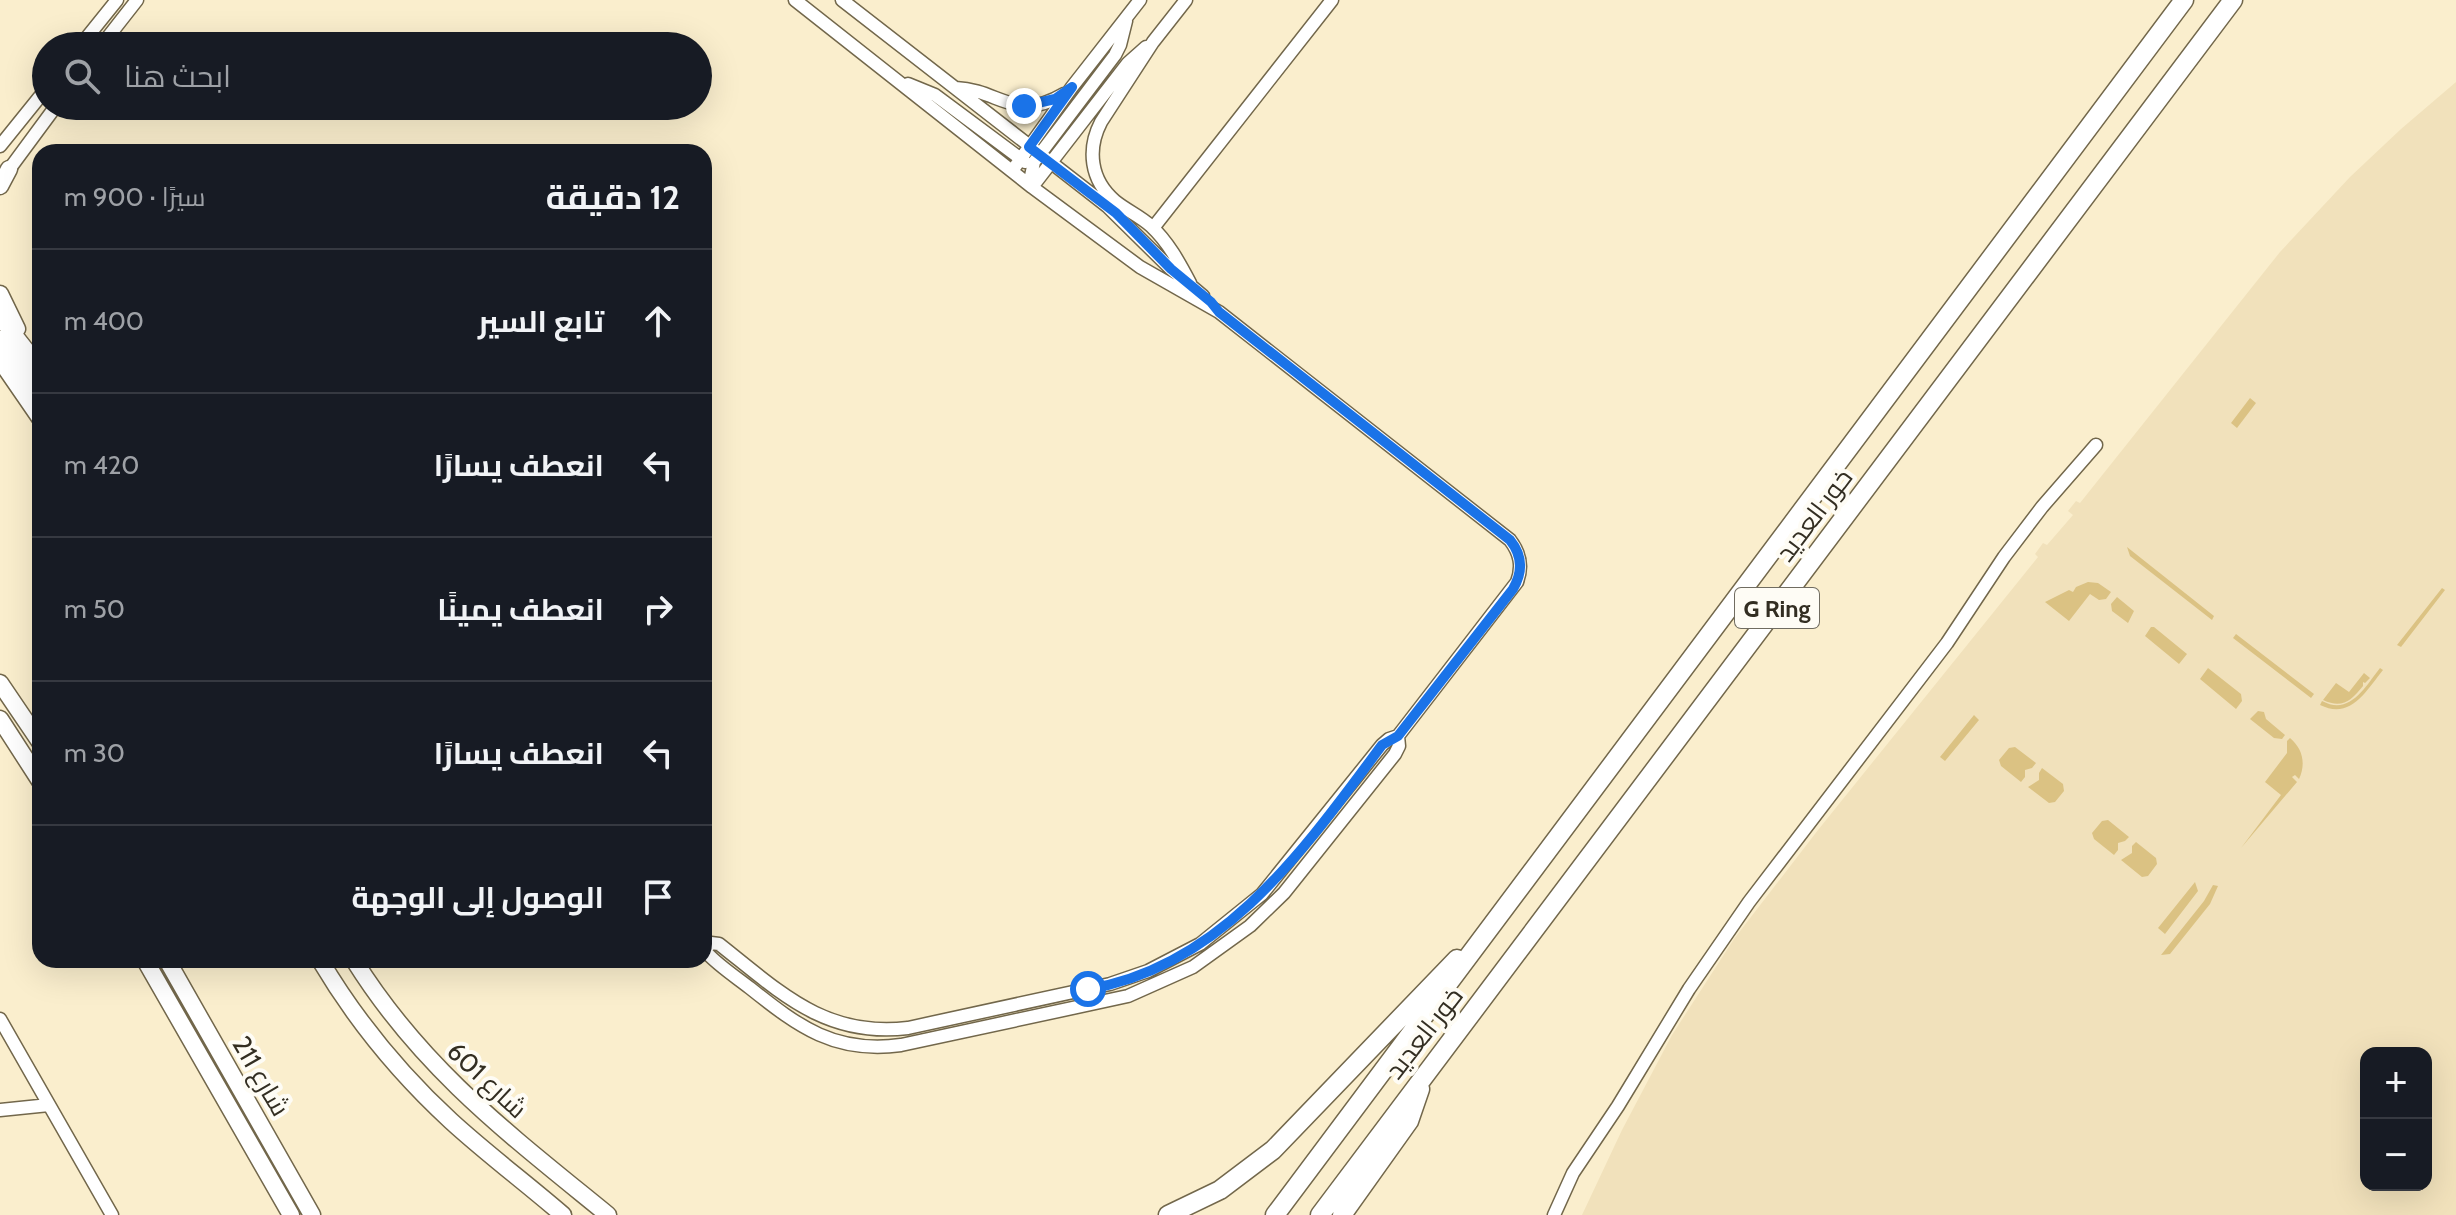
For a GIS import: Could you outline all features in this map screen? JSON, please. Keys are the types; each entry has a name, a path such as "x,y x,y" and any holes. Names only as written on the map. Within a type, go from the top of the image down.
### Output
{"highway":[{"path":"2123,80 2170,0"},
{"name":"خور العديد","path":"1275,1215 2184,0"},
{"name":"خور العديد","path":"1320,1215 2233,0"},
{"path":"2187,64 2248,0"},
{"path":"1168,1215 1220,1190 1273,1150 1303,1122 1438,976 1496,921"},
{"path":"1342,1215 1409,1121 1424,1075"}],"main road":[{"path":"0,186 4,175"},
{"path":"0,294 23,345"},
{"path":"0,317 32,357"},
{"path":"0,339 32,381"},
{"path":"0,360 32,406"},
{"path":"0,683 32,730"},
{"path":"0,719 32,769"},
{"name":"شارع 211","path":"150,968 291,1215"},
{"name":"شارع 211","path":"172,968 312,1215"},
{"name":"شارع 601","path":"325,968 362,1023 416,1086 484,1150 562,1214"},
{"name":"شارع 601","path":"359,968 405,1032 454,1086 608,1215"}],"street":[{"path":"91,32 117,0"},
{"path":"112,32 137,0"},
{"path":"712,943 719,944 804,1009 837,1024 872,1030 908,1028 1129,979 1200,944 1253,903 1303,846 1382,745 1398,736 1513,589 1520,573 1516,547 1503,534 1219,312 1140,267 1032,187 795,0"},
{"path":"842,0 1033,156 1050,163 1116,213 1219,312"},
{"path":"1032,187 1033,156 1072,87 1140,0"},
{"path":"1186,0 1153,42 1101,122 1092,154 1096,176 1109,196 1153,228 1175,255 1191,285"},
{"path":"1153,228 1332,0"},
{"path":"901,83 935,95 1021,158 1033,156 1115,55 1124,35 1126,18"},
{"path":"1032,187 1128,63 1153,42"},
{"path":"953,88 1024,106 1055,99 1072,87"},
{"path":"0,146 32,106"},
{"path":"4,175 45,120"},
{"path":"1012,171 1021,158"},
{"path":"1554,1215 1573,1173 1728,931 1947,643 2013,545 2096,445"},
{"path":"712,957 793,1022 820,1036 863,1047 901,1045 1128,996 1193,967 1268,910 1395,754 1399,746 1398,736"},
{"path":"0,1019 112,1215"},
{"path":"0,1110 49,1105"}],"shaded area":[{"path":"2456,82 2456,1215 1582,1215 1672,1035 1734,939 2038,557 2035,554 2043,543 2047,545 2073,515 2068,511 2076,501 2080,503 2280,252 2350,177"},
{"path":"2250,398 2256,403 2237,428 2231,423"},
{"path":"2127,547 2214,616 2212,620 2130,556"},
{"path":"2088,582 2098,583 2111,592 2106,599 2099,600 2090,594 2069,621 2045,602 2069,590 2073,592 2076,587"},
{"path":"2442,588 2445,590 2401,647 2397,645"},
{"path":"2117,597 2134,611 2128,623 2112,611 2111,604"},
{"path":"2151,627 2187,654 2179,664 2145,636"},
{"path":"2236,634 2314,694 2311,698 2233,638"},
{"path":"2208,668 2241,694 2242,701 2236,709 2200,679"},
{"path":"2380,668 2383,670 2370,686 2349,706 2331,709 2320,705 2322,701 2332,705 2349,702"},
{"path":"2364,673 2370,678 2350,699 2336,704 2323,700 2336,683 2349,692"},
{"path":"2258,711 2264,712 2266,719 2285,735 2282,739 2274,738 2250,719"},
{"path":"1974,715 1979,720 1945,761 1940,757"},
{"path":"2290,738 2302,757 2299,779 2295,775 2292,777 2297,782 2241,848 2281,795 2265,782 2287,753"},
{"path":"2015,747 2036,763 2025,770 2021,782 2001,766 1999,760 2009,748"},
{"path":"2042,768 2063,784 2064,791 2055,802 2049,803 2028,787 2039,780"},
{"path":"2108,820 2129,837 2118,843 2114,855 2094,839 2092,833 2102,821"},
{"path":"2136,842 2156,858 2157,864 2148,876 2142,877 2121,860 2132,853"},
{"path":"2195,882 2198,891 2165,934 2158,928"},
{"path":"2213,885 2218,886 2210,904 2170,954 2161,955 2204,901"}],"route":[{"path":"1024,106 1045,103 1072,87 1029,147 1116,213 1219,312 1510,540 1516,547 1521,564 1513,589 1398,736 1382,745 1303,846 1253,903 1217,933 1166,963 1129,979 1088,989"}]}
